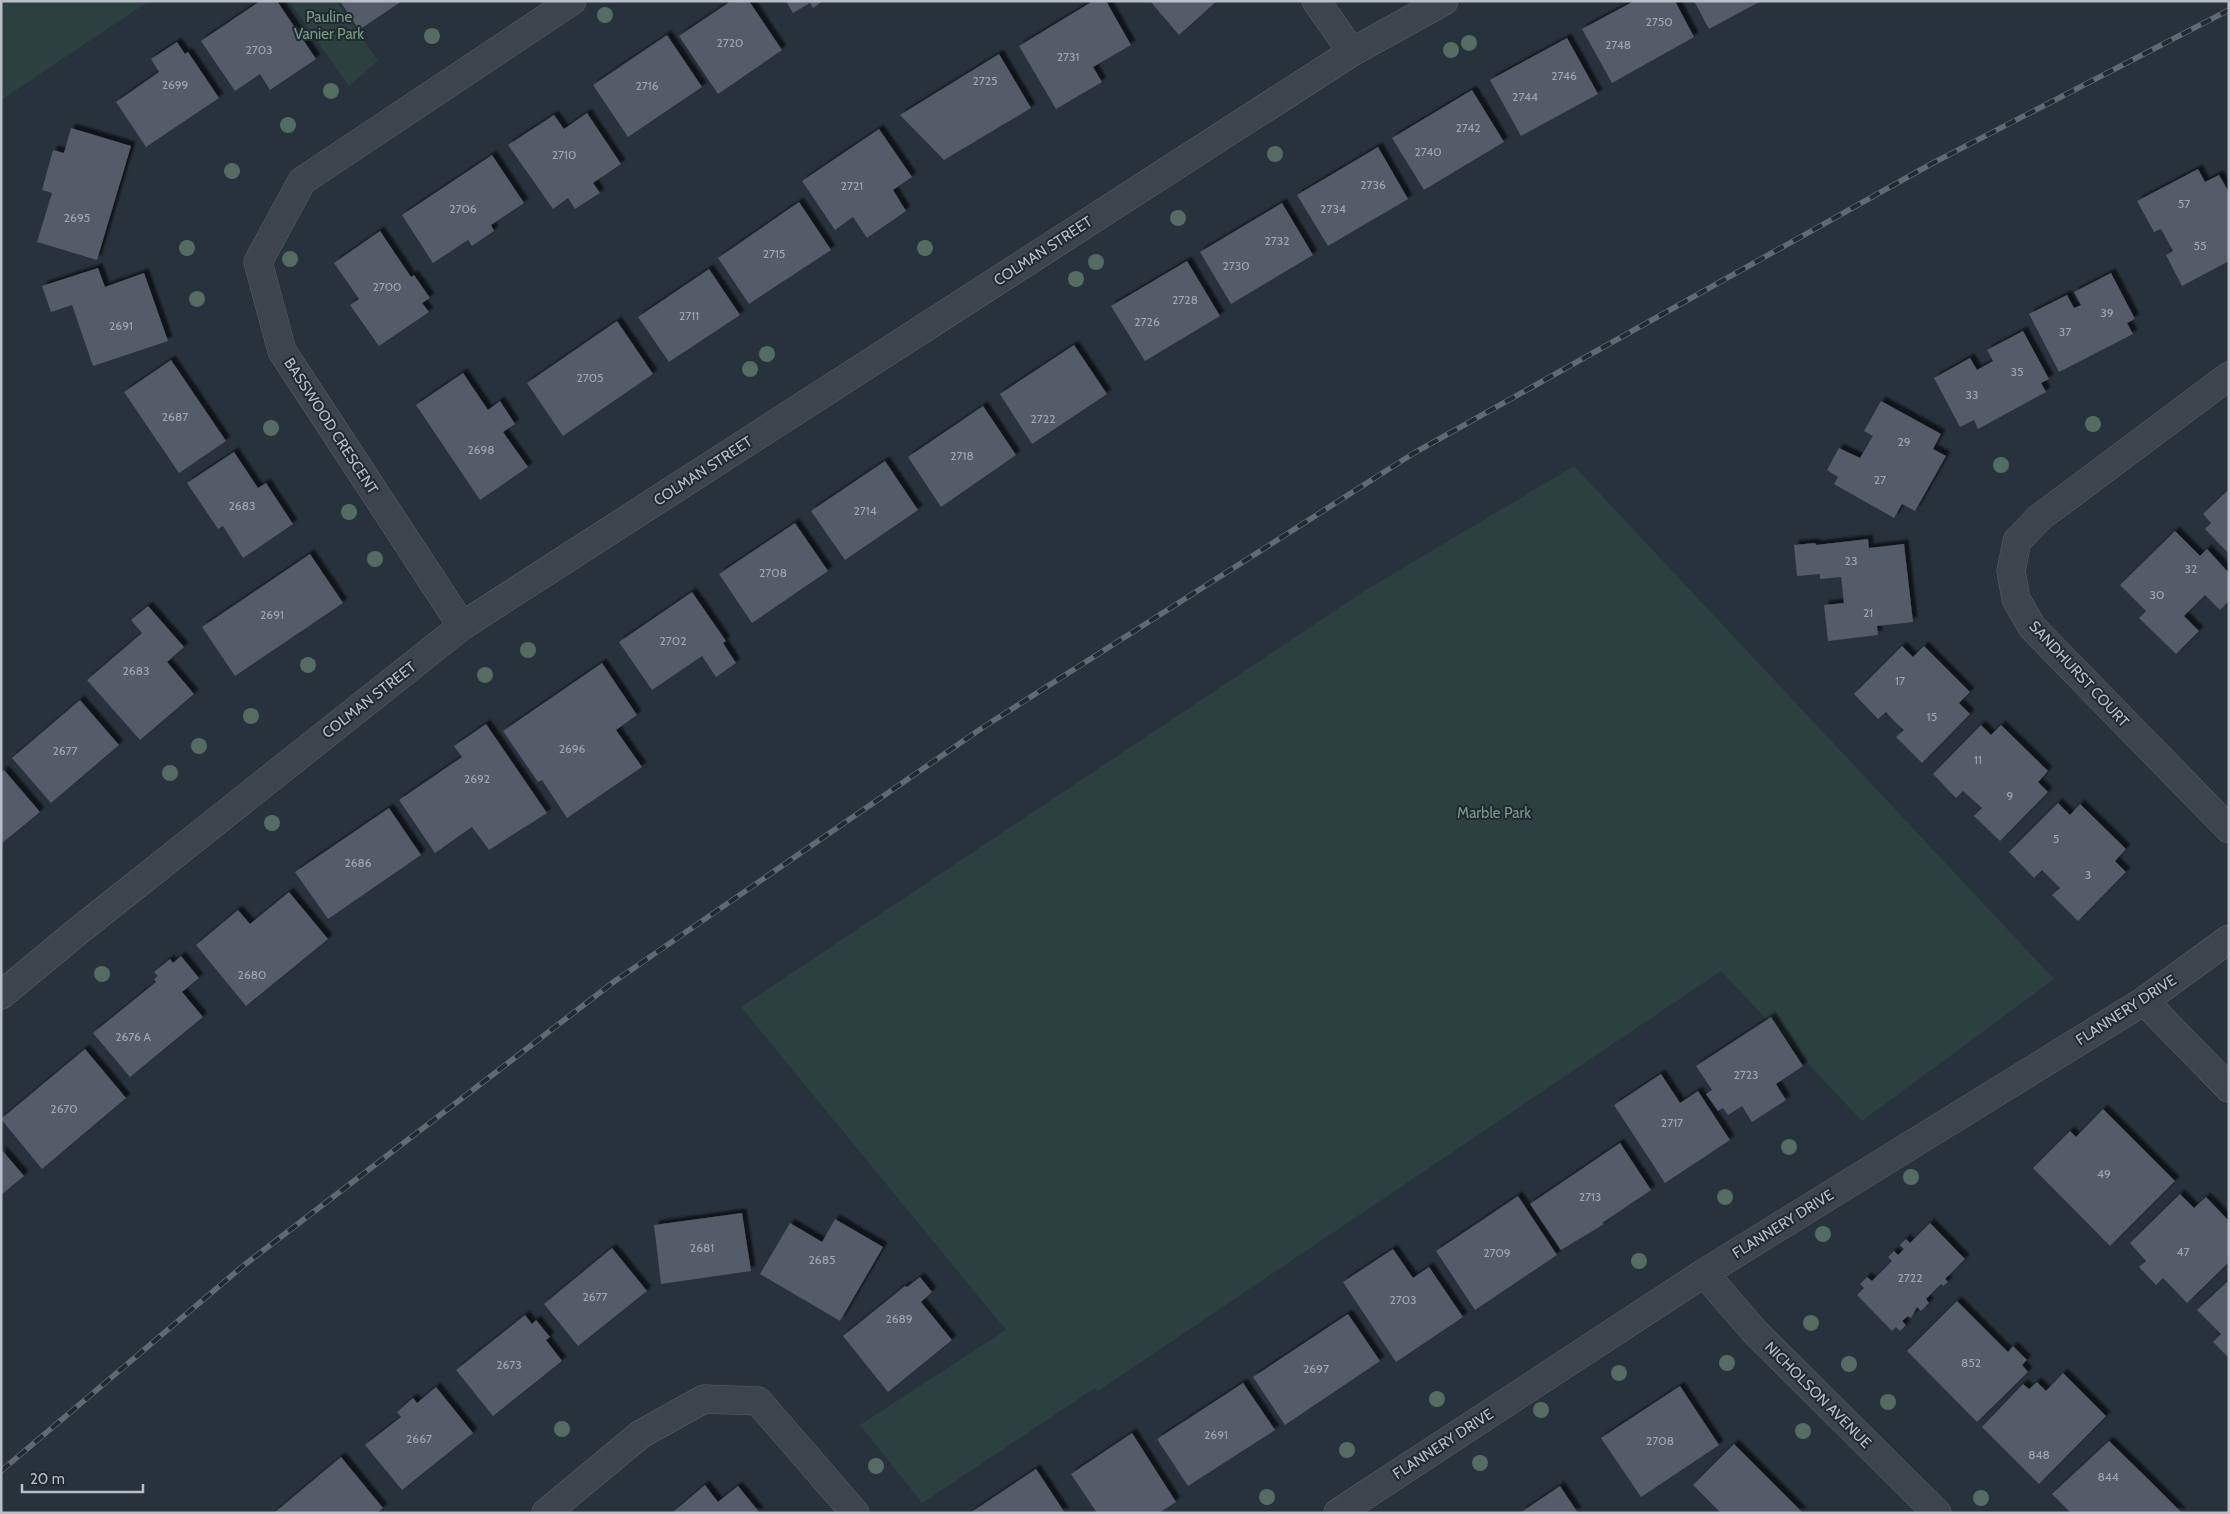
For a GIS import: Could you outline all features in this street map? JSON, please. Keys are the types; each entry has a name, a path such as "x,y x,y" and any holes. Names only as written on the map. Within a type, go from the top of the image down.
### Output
{"street":[{"name":"BASSWOOD CRESCENT","path":"462,626 282,351 258,262 302,181 572,1"},
{"path":"1316,1 1352,52"},
{"name":"COLMAN STREET","path":"1,995 77,932 462,626 1352,52 1444,1"},
{"name":"SANDHURST COURT","path":"2229,376 2039,518 2017,541 2011,571 2016,599 2032,626 2229,829"},
{"name":"FLANNERY DRIVE","path":"1338,1513 1704,1273 2144,1001 2229,939"},
{"path":"2144,1001 2229,1088"},
{"name":"NICHOLSON AVENUE","path":"1704,1273 1755,1332 1937,1513"},
{"path":"546,1513 640,1434 704,1399 758,1401 855,1513"}],"green space":[{"path":"1,1 149,1 1,100"},
{"name":"Pauline Vanier Park","path":"289,1 336,1 378,61 349,86"},
{"name":"Marble Park","path":"1574,466 2054,979 1862,1121 1721,971 1098,1391 1095,1388 922,1503 860,1425 1006,1330 741,1007 1363,592"}],"building":[{"path":"260,1 277,1 316,59 270,90 260,74 235,91 201,41"},
{"path":"340,1 402,1 359,30"},
{"path":"731,1 749,1 782,50 718,94 679,36"},
{"path":"786,1 823,1 813,8 810,3 793,13"},
{"path":"1093,1 1106,1 1131,45 1093,67 1102,82 1056,109 1019,46"},
{"path":"1150,1 1217,1 1179,35"},
{"path":"1634,1 1675,1 1694,37 1612,83 1582,29"},
{"path":"1694,1 1761,1 1709,29"},
{"path":"667,35 702,87 628,137 593,85"},
{"path":"1567,38 1598,94 1521,136 1490,80"},
{"path":"177,42 185,54 188,52 219,98 146,147 116,102 159,72 151,59"},
{"path":"999,54 1031,108 944,160 900,115"},
{"path":"1472,90 1504,142 1424,190 1392,138"},
{"path":"587,113 621,164 593,183 600,193 575,209 568,198 553,209 508,145 554,115 564,129"},
{"path":"71,128 131,146 97,260 37,242 52,193 42,190 53,150 64,153"},
{"path":"879,129 912,177 893,190 906,211 867,238 853,217 835,230 802,181"},
{"path":"1378,147 1408,199 1328,246 1297,195"},
{"path":"492,155 524,203 491,225 494,231 472,246 468,240 433,263 402,215"},
{"path":"2198,169 2205,182 2219,175 2229,192 2229,261 2182,286 2166,255 2173,251 2161,229 2154,232 2137,201"},
{"path":"799,202 831,250 749,304 718,258"},
{"path":"1282,203 1313,255 1231,304 1200,252"},
{"path":"380,231 411,277 414,275 430,298 422,303 429,312 379,346 350,305 359,299 334,263"},
{"path":"1187,261 1220,316 1145,361 1111,306"},
{"path":"98,268 105,287 144,273 168,341 93,366 72,305 51,312 42,286"},
{"path":"709,269 740,315 669,362 638,317"},
{"path":"2111,273 2135,319 2127,323 2133,334 2059,372 2029,314 2067,295 2074,308 2081,305 2074,292"},
{"path":"617,321 653,374 563,436 527,383"},
{"path":"2023,331 2049,379 2041,383 2046,392 1978,429 1974,420 1960,427 1934,378 1970,358 1977,370 1993,361 1987,350"},
{"path":"1074,345 1107,394 1032,444 1000,394"},
{"path":"171,360 226,441 179,473 124,392"},
{"path":"463,373 488,410 500,401 515,424 503,432 528,467 480,500 416,405"},
{"path":"1881,401 1941,434 1933,449 1946,456 1915,511 1902,504 1894,518 1834,484 1838,477 1827,470 1839,448 1860,458 1873,436 1864,431"},
{"path":"983,406 1016,455 941,507 908,457"},
{"path":"234,452 258,488 266,483 293,524 243,558 223,526 218,529 187,483"},
{"path":"885,461 918,510 845,560 811,511"},
{"path":"2229,489 2229,554 2205,529 2211,523 2203,514"},
{"path":"795,523 828,571 752,623 719,574"},
{"path":"2175,531 2200,556 2207,549 2229,573 2229,601 2220,610 2205,595 2184,616 2199,631 2176,654 2139,618 2146,611 2120,585"},
{"path":"1868,539 1869,548 1904,544 1913,622 1877,626 1878,635 1828,641 1824,605 1844,603 1841,577 1820,579 1820,574 1797,576 1794,545 1815,543 1816,545"},
{"path":"310,554 343,603 235,676 202,627"},
{"path":"692,592 726,641 723,643 736,663 716,677 702,656 652,690 619,642"},
{"path":"148,606 184,647 167,662 194,694 140,740 87,680 142,633 131,620"},
{"path":"1902,646 1913,657 1924,646 1970,692 1959,703 1970,714 1922,763 1896,737 1904,730 1886,712 1878,719 1854,694"},
{"path":"602,663 637,715 616,730 642,767 567,818 542,780 538,782 503,731"},
{"path":"80,700 119,745 51,803 12,758"},
{"path":"486,724 547,813 489,850 472,827 435,853 399,800 462,757 454,746"},
{"path":"1981,725 1991,735 2001,725 2048,771 2038,782 2048,792 2000,841 1974,816 1982,808 1963,791 1956,798 1933,774"},
{"path":"4,770 40,812 1,844 1,772"},
{"path":"2058,803 2070,815 2080,804 2126,849 2115,861 2126,872 2078,921 2052,895 2060,888 2042,870 2034,878 2009,852"},
{"path":"389,808 421,855 328,919 295,872"},
{"path":"289,892 328,939 246,1006 196,945 238,910 250,924"},
{"path":"181,956 199,978 182,992 203,1017 130,1077 93,1033 156,982 154,979 158,976 154,972 170,959 173,963"},
{"path":"1771,1017 1803,1066 1776,1084 1786,1100 1752,1122 1742,1106 1728,1115 1723,1108 1718,1111 1706,1094 1712,1090 1696,1066"},
{"path":"85,1049 126,1098 42,1169 1,1119"},
{"path":"1661,1074 1680,1103 1698,1091 1730,1140 1665,1183 1614,1105"},
{"path":"2103,1109 2175,1181 2110,1246 2033,1168 2070,1131 2076,1137"},
{"path":"1620,1143 1651,1190 1602,1223 1604,1224 1561,1250 1530,1204"},
{"path":"1,1149 24,1176 1,1195"},
{"path":"2180,1194 2194,1208 2206,1197 2229,1221 2229,1262 2187,1303 2163,1278 2156,1285 2139,1267 2146,1261 2130,1243"},
{"path":"1518,1196 1557,1255 1475,1310 1436,1251"},
{"path":"742,1213 751,1271 661,1284 654,1225"},
{"path":"835,1219 883,1247 840,1321 760,1274 790,1223 822,1242"},
{"path":"1930,1223 1965,1259 1945,1279 1948,1282 1943,1286 1941,1284 1926,1299 1929,1303 1921,1311 1917,1307 1911,1318 1908,1316 1902,1321 1906,1325 1900,1331 1896,1327 1892,1331 1857,1295 1864,1288 1860,1284 1867,1277 1872,1281 1892,1261 1888,1257 1894,1251 1898,1255 1904,1249 1900,1245 1906,1239 1910,1243"},
{"path":"612,1248 647,1291 578,1346 544,1304"},
{"path":"1393,1249 1413,1278 1429,1267 1463,1317 1396,1362 1343,1282"},
{"path":"920,1277 932,1292 921,1302 952,1340 888,1392 843,1336 905,1286 907,1287"},
{"path":"2229,1280 2229,1358 2213,1342 2221,1334 2197,1310"},
{"path":"1957,1301 2008,1352 2013,1346 2027,1360 2022,1365 2028,1372 1977,1422 1907,1351"},
{"path":"1348,1314 1380,1361 1285,1425 1253,1377"},
{"path":"525,1315 532,1324 536,1320 550,1337 546,1340 562,1361 493,1416 456,1370"},
{"path":"2063,1373 2106,1416 2039,1484 1982,1427 2023,1384 2029,1389 2037,1382 2046,1391"},
{"path":"1243,1383 1275,1430 1188,1486 1157,1439"},
{"path":"1680,1386 1719,1445 1641,1497 1601,1438"},
{"path":"436,1387 473,1433 402,1490 365,1445 401,1417 397,1412 413,1398 417,1403"},
{"path":"1132,1433 1176,1502 1159,1513 1097,1513 1071,1474"},
{"path":"2109,1441 2182,1513 2071,1513 2052,1494"},
{"path":"1734,1444 1803,1513 1721,1513 1693,1485"},
{"path":"341,1457 383,1508 377,1513 274,1513"},
{"path":"1036,1469 1065,1513 970,1513"},
{"path":"705,1485 718,1502 738,1486 760,1513 672,1513"},
{"path":"1560,1486 1578,1513 1520,1513"}],"railway":[{"path":"1,1471 243,1266 615,981 982,728 1414,453 1931,164 2229,10"}]}
